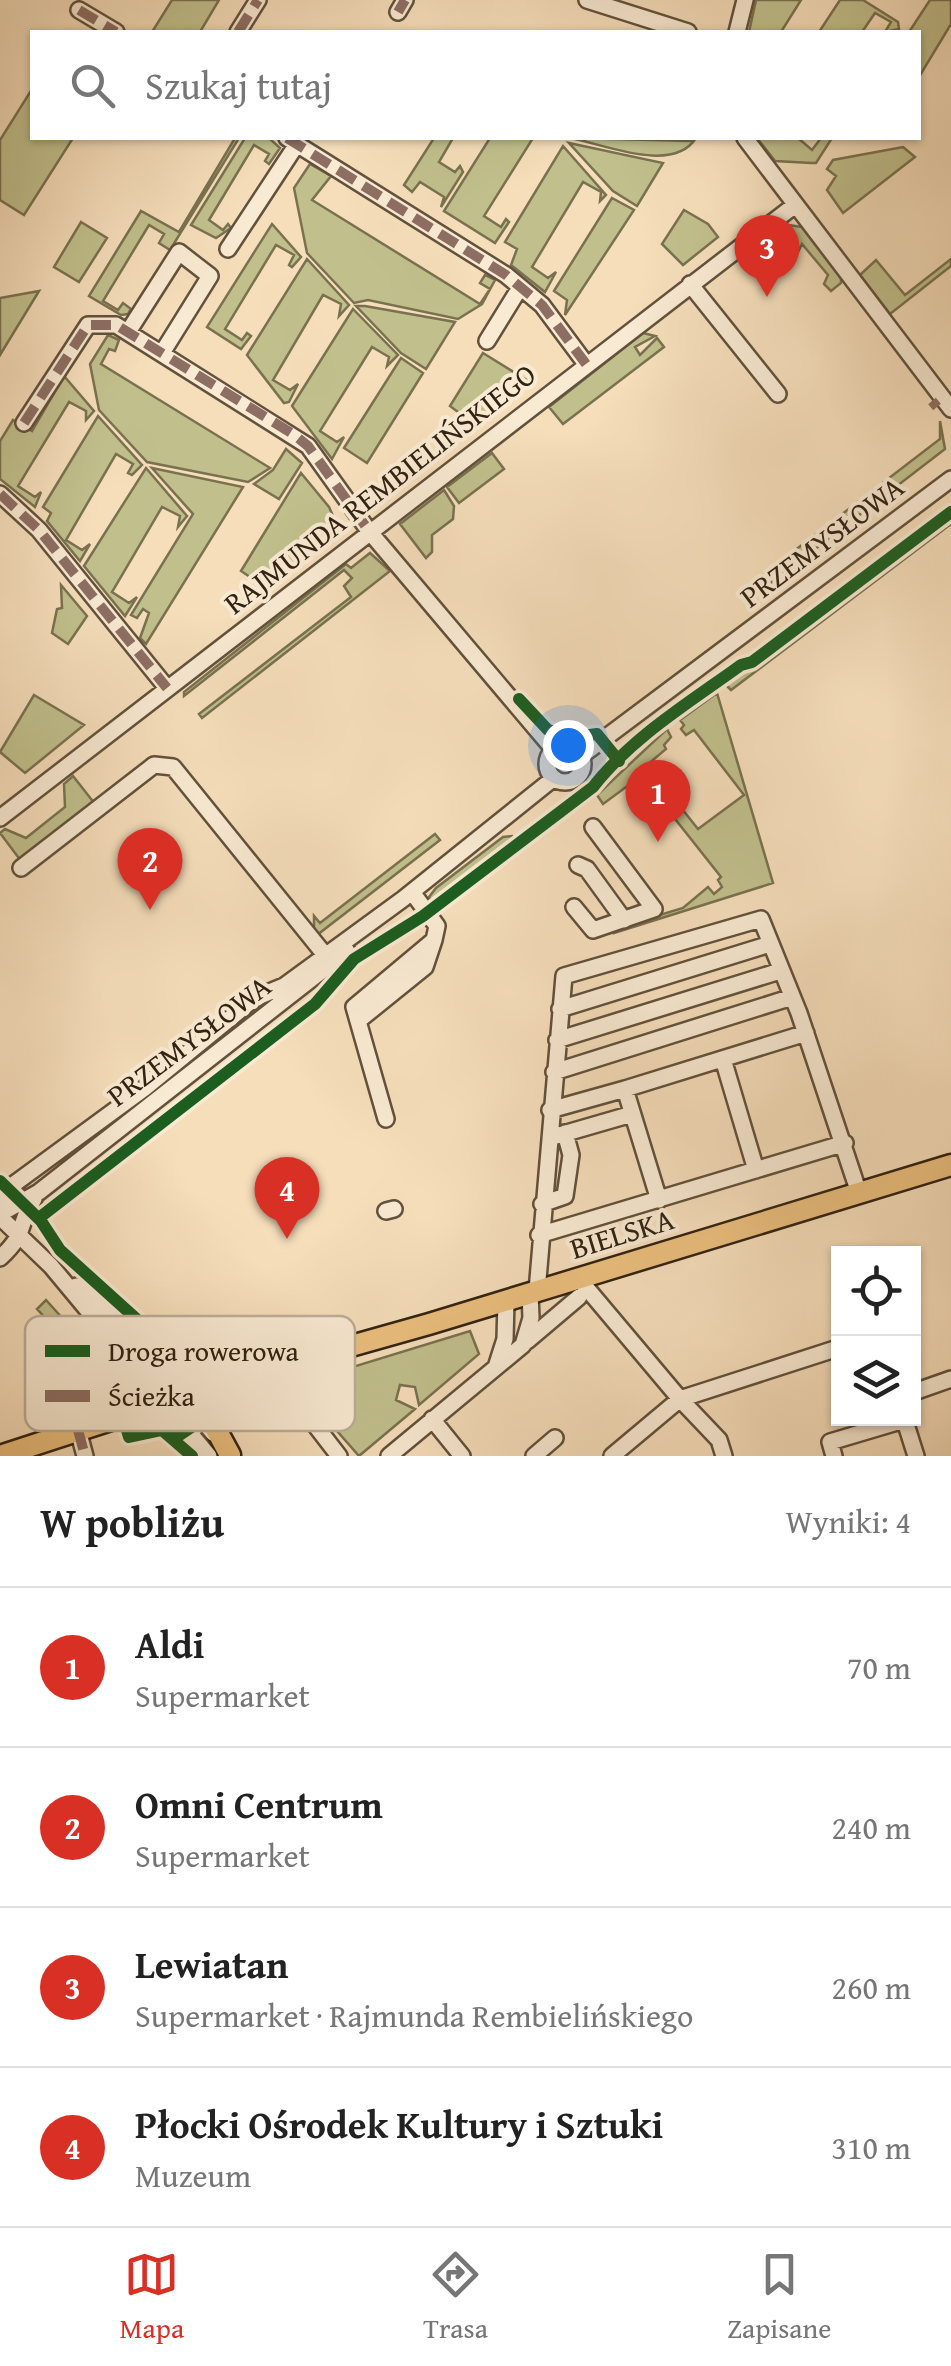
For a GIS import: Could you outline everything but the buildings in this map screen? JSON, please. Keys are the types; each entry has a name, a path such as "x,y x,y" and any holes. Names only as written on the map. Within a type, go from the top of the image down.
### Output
{"main road":[{"name":"BIELSKA","path":"355,1346 533,1293 579,1288 951,1165"},
{"name":"BIELSKA","path":"0,1456 75,1431"},
{"path":"217,1431 230,1456"}],"street":[{"path":"239,30 258,0"},
{"path":"587,0 682,30"},
{"path":"738,30 745,0"},
{"path":"79,10 113,30"},
{"path":"746,140 951,409"},
{"path":"228,249 292,141 516,282 542,305 586,364"},
{"name":"RAJMUNDA REMBIELIŃSKIEGO","path":"0,818 795,206"},
{"path":"122,329 178,252 210,276 162,353"},
{"path":"690,284 778,394"},
{"path":"487,341 516,294"},
{"path":"24,423 88,325 122,329 162,353 308,446 369,531 554,750"},
{"name":"PRZEMYSŁOWA","path":"581,756 951,479"},
{"path":"0,494 40,530 168,688"},
{"path":"569,746 581,756 581,772 576,778 554,778 547,764 554,750 569,746"},
{"path":"20,868 154,764 164,762 173,766 326,956"},
{"name":"PRZEMYSŁOWA","path":"0,1204 5,1188 145,1088 255,998 284,986 408,895 554,778"},
{"path":"574,906 594,930 654,909 593,828"},
{"path":"578,865 587,869 624,920"},
{"path":"386,1118 354,1006 434,940 437,926 408,895"},
{"name":"PRZEMYSŁOWA","path":"0,1215 39,1192 267,1018 368,934 408,895"},
{"path":"524,1344 532,1318 564,976 762,919 789,998 806,1033 860,1193"},
{"path":"560,1009 770,944"},
{"path":"557,1040 780,971"},
{"path":"554,1072 789,998"},
{"path":"550,1110 806,1033"},
{"path":"723,1059 756,1170"},
{"path":"624,1089 659,1200"},
{"path":"548,1139 632,1114"},
{"path":"542,1204 565,1196 571,1156 566,1133"},
{"path":"539,1235 844,1143"},
{"path":"0,1258 22,1238 25,1216 39,1192"},
{"path":"0,1215 50,1266 109,1316"},
{"path":"389,1456 524,1344 579,1288 719,1440 724,1456"},
{"path":"497,1364 505,1339 506,1300"},
{"path":"612,1456 680,1399 831,1350"},
{"path":"921,1390 951,1379"},
{"path":"432,1419 462,1456"},
{"path":"834,1456 830,1442 881,1426"},
{"path":"906,1426 916,1456"},
{"path":"78,1431 86,1456"},
{"path":"195,1431 210,1456"},
{"path":"206,1431 230,1456"},
{"path":"320,1431 339,1456"},
{"path":"534,1456 555,1438"}],"shaded area":[{"path":"172,0 219,0 201,30 153,30"},
{"path":"756,0 801,0 782,30 749,30"},
{"path":"840,0 863,0 898,22 899,29 886,30 891,22 875,13 863,30 820,30"},
{"path":"930,0 951,0 951,24 921,74 921,30 910,30"},
{"path":"30,92 30,140 72,140 24,215 0,200 0,140"},
{"path":"234,140 238,140 170,250 159,243 164,234 149,225 103,301 118,310 123,303 131,309 128,314 121,315 89,296 141,211 179,232"},
{"path":"244,140 271,140 280,148 269,164 265,161 269,154 254,145 209,220 223,230 228,224 231,228 216,238 191,225"},
{"path":"433,140 452,140 439,162 455,172 460,166 463,172 441,207 444,197 420,182 412,192 404,185"},
{"path":"489,140 532,140 484,216 501,227 506,219 509,222 495,243 444,211"},
{"path":"579,140 694,140 672,154 620,151"},
{"path":"759,140 800,140 812,150 820,140 831,140 816,163 775,161"},
{"path":"569,143 663,163 637,206 613,191"},
{"path":"563,146 606,195 600,201 601,192 583,182 532,267 548,278 556,272 545,292 511,265 517,249 505,242"},
{"path":"903,147 915,157 843,213 827,190 836,176 827,169 833,160"},
{"path":"310,164 331,176 312,200 480,304 490,289 480,283 485,275 495,280 482,304 458,319 368,300 354,303 307,253 294,188"},
{"path":"612,198 634,210 565,315 567,300 554,291"},
{"path":"684,210 708,224 718,237 683,265 662,244"},
{"path":"81,222 107,238 79,282 54,267"},
{"path":"272,224 301,257 292,267 289,265 294,255 276,245 225,329 242,340 247,333 251,336 241,349 207,327"},
{"path":"788,225 802,227 841,277 841,283 831,291 824,284 828,275 802,244 798,252 787,243 777,244 774,237 750,257 751,267 742,264 741,259"},
{"path":"307,259 349,305 339,316 341,304 323,295 273,380 290,390 298,384 289,402 284,403 247,355"},
{"path":"951,259 951,266 890,314 860,275 876,260 905,295"},
{"path":"39,291 0,355 0,298"},
{"path":"356,306 455,322 426,369 401,353"},
{"path":"353,309 398,355 387,366 389,357 372,347 320,431 337,442 344,437 332,459 292,406"},
{"path":"643,333 655,336 635,347 640,355 657,338 664,347 563,424 549,407"},
{"path":"108,335 119,340 115,351 109,349 101,364 270,468 248,482 147,462 99,410 90,364"},
{"path":"483,353 528,381 475,425 450,406"},
{"path":"401,358 423,373 367,463 344,448"},
{"path":"64,376 94,411 86,420 86,411 69,402 18,486 35,497 41,492 35,507 0,479 0,441 13,420 32,431"},
{"path":"98,416 142,465 132,475 128,473 133,464 116,454 66,540 82,550 90,544 80,561 47,521 51,513 43,507"},
{"path":"940,421 945,449 771,583 764,574 940,439"},
{"path":"286,449 302,463 279,499 254,484 273,470"},
{"path":"492,453 504,469 459,503 447,487"},
{"path":"146,468 187,516 178,527 180,516 162,507 112,592 129,603 137,597 125,616 84,566"},
{"path":"152,468 243,487 146,644 140,638 149,613 143,609 137,618 131,615 193,514"},
{"path":"301,473 329,507 339,529 265,587 241,571"},
{"path":"444,490 454,506 453,519 432,535 432,552 426,558 400,524"},
{"path":"951,514 951,524 731,690 726,685 750,665"},
{"path":"370,553 390,571 202,718 199,714 351,597 344,586 352,578 344,570 184,696 184,692 346,564 351,568"},
{"path":"61,585 87,616 68,644 52,633 57,609 62,608"},
{"path":"717,693 773,883 614,933 614,929 683,908 708,887 714,894 722,887 718,880 721,877 641,776 603,804 597,795 667,729 671,737 664,745 666,749 647,765 698,829 744,795 694,730 686,735 681,729 684,725 680,720"},
{"path":"34,695 84,725 25,773 0,752"},
{"path":"73,776 95,804 21,861 0,833 5,829 26,838 65,807 64,784"},
{"path":"435,834 440,840 317,935 314,932 314,916 320,923"},
{"path":"503,837 516,840 432,906 429,897 436,888"},
{"path":"46,1300 60,1316 44,1316 37,1309"},
{"path":"470,1331 479,1354 419,1405 415,1387 400,1385 396,1400 415,1409 359,1456 337,1431 355,1431 355,1366"}],"marked path":[{"path":"239,30 258,0"},
{"path":"398,12 405,0"},
{"path":"79,10 113,30"},
{"path":"290,140 506,275 542,305 586,364"},
{"path":"24,423 88,325 116,325 308,446 369,531"},
{"path":"932,401 937,407"},
{"path":"0,494 39,530 167,688"},
{"path":"78,1431 85,1456"}],"cycle path":[{"path":"39,1218 315,1004 354,959 423,916 593,787 625,752 662,721 741,665 752,662 951,512"},
{"path":"519,699 548,730 575,737 597,734 619,761"},
{"path":"0,1181 41,1221 60,1250 133,1316"},
{"path":"127,1431 129,1437 157,1431"},
{"path":"163,1431 192,1456"},
{"path":"175,1438 186,1431"}],"place":[{"name":"Lewiatan","path":"767,297"},
{"name":"Aldi","path":"658,842"},
{"name":"Omni Centrum","path":"150,910"},
{"name":"Płocki Ośrodek Kultury i Sztuki","path":"287,1239"}]}
